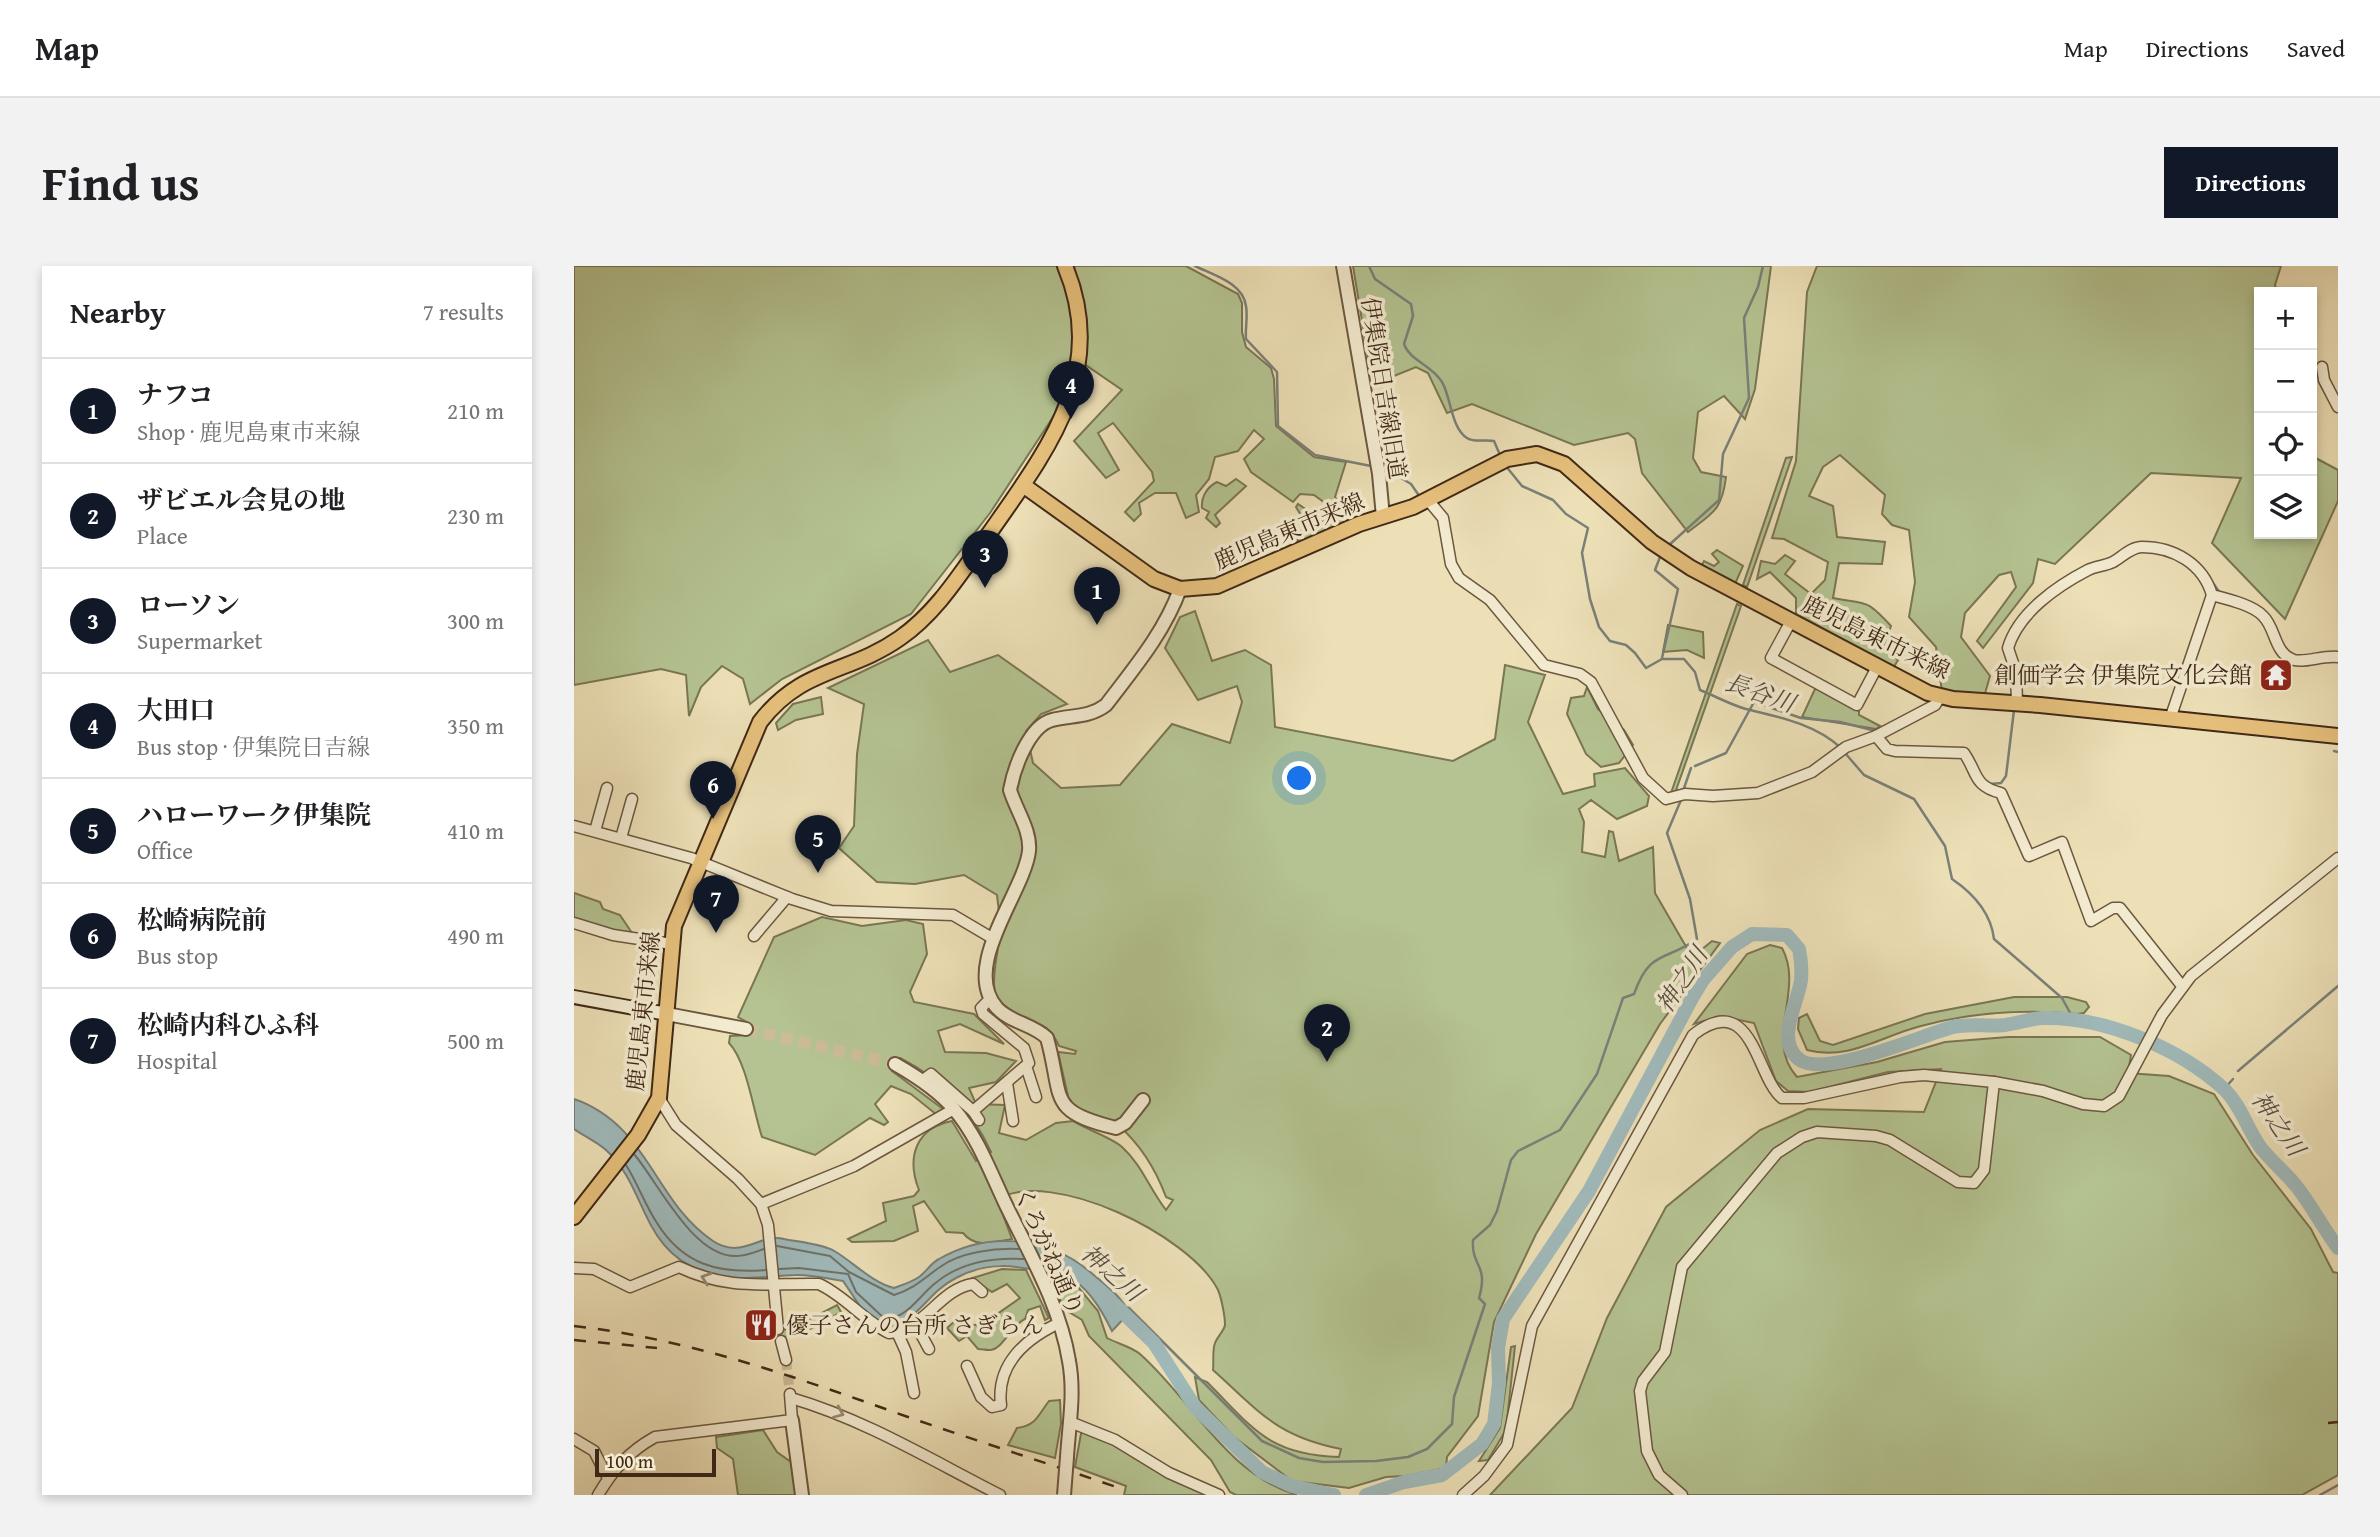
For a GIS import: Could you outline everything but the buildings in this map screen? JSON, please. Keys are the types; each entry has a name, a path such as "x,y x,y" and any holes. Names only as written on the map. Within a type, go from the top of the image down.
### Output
{"main road":[{"path":"1023,485 1057,432 1076,377 1079,321 1065,266"},
{"name":"鹿児島東市来線","path":"574,1217 638,1135 659,1098 674,926 752,738 771,708 798,684 883,650 917,625 948,592 1023,485 1154,579 1180,589 1217,586 1427,500 1503,461 1537,454 1564,464 1666,553 1877,667 1940,697 2338,736"}],"street":[{"name":"伊集院日吉線旧道","path":"1343,266 1379,474 1383,517"},
{"path":"2322,367 2324,380 2338,407"},
{"path":"1427,500 1443,518 1451,565 1459,578 1490,600 1544,665 1580,674 1591,682 1602,707 1643,778 1666,799 1685,794 1713,796 1758,793 1812,772 1843,749 1876,736 1935,705 1940,697"},
{"path":"2017,703 2015,672 2008,648 2010,640 2031,611 2050,594 2090,569 2111,563 2140,547 2172,551 2204,574 2212,595 2170,719"},
{"path":"1143,1100 1125,1123 1116,1128 1075,1116 1061,1101 1047,1038 1035,1029 1009,1018 990,999 986,980 992,938 1029,854 1028,833 1010,790 1028,742 1044,723 1095,713 1106,705 1154,641 1171,614 1180,589"},
{"path":"2212,595 2258,611 2265,617 2273,638 2289,657 2303,661 2324,655 2338,657"},
{"path":"1791,621 1771,659 1832,692 1857,705 1877,667"},
{"path":"1876,736 1887,749 1895,751 1964,752 1978,781 1986,789 2001,793 2029,856 2062,842 2091,921 2113,908 2120,908 2182,986"},
{"path":"594,831 607,788"},
{"path":"621,838 632,799"},
{"path":"574,826 700,862 787,897 836,911 953,915 992,938"},
{"path":"1462,1495 1484,1476 1507,1445 1532,1326 1639,1130 1693,1035 1699,1030 1730,1024 1745,1032 1782,1098 1804,1098 1900,1077 1945,1076 2043,1091 2083,1104 2104,1106 2119,1096 2182,986 2338,858"},
{"path":"754,936 787,897"},
{"path":"574,923 613,935 672,944"},
{"path":"574,997 746,1028"},
{"path":"923,1080 931,1074 976,1116 1029,1063 1024,1048 983,1014 981,1008 990,999"},
{"name":"くろがね通り","path":"895,1064 923,1080 954,1109 978,1145 1057,1318 1072,1383 1064,1495"},
{"path":"1026,1066 1036,1097"},
{"path":"1682,1495 1659,1475 1652,1464 1647,1451 1640,1401 1643,1381 1660,1361 1668,1341 1682,1267 1777,1153 1802,1137 1817,1132 1876,1136 1890,1140 1958,1182 1974,1183 1984,1170 1994,1082"},
{"path":"1007,1083 1013,1121"},
{"path":"659,1098 676,1125 738,1179 761,1205 769,1232 778,1329"},
{"path":"761,1205 853,1166 954,1109"},
{"path":"574,1268 594,1269 630,1287 679,1267 726,1284 819,1284 832,1290 875,1326 897,1332 915,1323 946,1295 961,1286 973,1284 982,1292"},
{"path":"967,1366 981,1397 992,1407 1001,1405 1006,1368 1014,1355 1057,1318"},
{"path":"915,1323 929,1349"},
{"path":"897,1332 906,1352 914,1393"},
{"path":"781,1341 786,1360"},
{"path":"802,1495 791,1396 886,1433 1000,1495"},
{"path":"597,1495 608,1478 635,1448 655,1437 792,1420"},
{"path":"1069,1422 1115,1440 1169,1473 1219,1495"},
{"path":"574,1438 594,1451 608,1478"}],"green space":[{"path":"574,266 1186,266 1238,294 1242,303 1242,332 1246,347 1271,368 1276,426 1314,457 1346,462 1335,497 1350,520 1300,544 1293,533 1309,529 1296,507 1298,504 1323,521 1333,509 1314,495 1300,494 1293,502 1251,472 1244,459 1264,439 1254,430 1238,451 1215,457 1209,479 1196,495 1199,512 1186,518 1176,493 1155,493 1139,503 1141,514 1134,521 1125,512 1154,481 1152,472 1113,423 1098,433 1119,470 1106,478 1074,441 1122,390 1071,355 1064,393 1055,414 990,513 911,614 782,679 750,704 743,679 722,666 701,687 689,716 686,675 661,669 574,685"},
{"path":"1353,266 1771,266 1755,389 1745,419 1724,396 1698,412 1693,458 1701,472 1726,477 1719,504 1710,515 1688,532 1642,473 1635,439 1628,433 1574,445 1472,404 1447,413 1428,373 1416,367 1394,376 1382,357 1368,357"},
{"path":"1817,266 2281,266 2276,287 2254,287 2254,539 2317,539 2317,459 2338,470 2338,501 2285,619 2212,543 2241,478 2151,473 2055,564 2038,559 2033,583 1983,648 1977,641 2016,587 2011,572 1999,575 1965,613 1961,637 1990,676 1984,697 1942,692 1936,647 1909,617 1915,582 1909,530 1892,525 1882,514 1885,495 1840,455 1823,467 1809,496 1833,506 1837,537 1885,542 1882,564 1839,563 1833,598 1865,604 1882,617 1891,626 1883,647 1898,660 1894,667 1796,614 1796,598 1770,572 1757,579 1761,561 1775,564 1785,555 1795,561 1785,574 1811,594 1825,580 1828,562 1784,539 1772,538 1796,461 1807,292"},
{"path":"1792,457 1747,587 1743,585 1786,458"},
{"path":"1236,479 1246,486 1215,515 1220,523 1216,527 1206,518 1209,512 1202,508 1205,493 1217,482 1226,486"},
{"path":"1717,550 1743,566 1735,584 1701,567 1704,561 1714,566 1719,562 1712,554"},
{"path":"1737,604 1741,606 1675,793 1671,793"},
{"path":"1195,611 1212,661 1245,650 1271,665 1275,727 1453,761 1495,739 1505,665 1545,675 1528,722 1563,794 1595,786 1594,774 1625,768 1649,796 1647,806 1617,819 1591,800 1579,809 1584,822 1582,852 1605,857 1609,831 1613,832 1619,861 1653,847 1655,893 1688,950 1701,950 1712,941 1720,943 1660,1024 1536,1234 1494,1322 1478,1416 1447,1457 1446,1468 1386,1477 1349,1488 1292,1481 1234,1437 1199,1400 1195,1377 1207,1382 1250,1425 1278,1445 1315,1455 1339,1457 1341,1449 1319,1444 1284,1429 1257,1410 1213,1370 1214,1346 1225,1325 1217,1288 1202,1268 1178,1247 1117,1212 1051,1192 1021,1192 997,1199 1012,1239 979,1243 963,1233 946,1232 924,1201 913,1206 918,1231 894,1241 852,1242 848,1239 886,1221 883,1203 914,1196 919,1190 915,1178 914,1156 922,1137 930,1130 952,1121 976,1161 991,1152 975,1123 942,1086 900,1058 892,1071 943,1109 937,1115 911,1094 891,1086 875,1104 888,1122 884,1125 870,1118 815,1155 762,1137 745,1074 729,1043 730,1036 748,1035 750,1024 738,1017 774,937 822,917 862,926 906,920 923,924 927,954 910,992 914,1002 974,1014 1004,1044 960,1024 938,1031 945,1052 986,1053 1016,1061 996,1082 969,1088 976,1104 1005,1105 999,1133 1026,1140 1056,1123 1073,1121 1122,1147 1166,1210 1173,1200 1166,1197 1152,1167 1125,1131 1113,1122 1070,1105 1058,1052 1075,1054 1076,1051 1059,1046 1049,1031 1039,1024 1011,1015 996,997 994,974 1000,927 997,895 964,875 915,884 877,882 839,848 854,826 857,754 864,704 828,688 928,640 950,672 998,655 1067,704 1041,714 1026,731 1033,763 1061,788 1120,785 1172,724 1230,743 1242,702 1237,686 1198,700 1165,648 1180,617"},
{"path":"1668,625 1703,632 1704,658 1687,650 1663,652"},
{"path":"1587,687 1598,709 1624,730 1633,745 1619,763 1601,767 1586,754 1567,714 1571,698 1584,696"},
{"path":"1821,688 1859,710 1859,715 1880,726 1876,729 1802,717 1815,689"},
{"path":"821,697 823,714 796,720 778,730 776,723 793,704"},
{"path":"574,893 600,902 603,909 620,915 632,933 614,931 574,919"},
{"path":"1770,945 1782,948 1788,964 1784,1047 1788,1062 1797,1077 1877,1062 1945,1042 2008,1037 2100,1037 2131,1055 2128,1073 2169,1076 2214,1094 2253,1155 2311,1229 2333,1272 2338,1273 2338,1475 2302,1495 1490,1495 1572,1408 1607,1318 1666,1207 1760,1130 1808,1109 1924,1112 1941,1069 1888,1072 1809,1092 1788,1091 1776,1081 1754,1023 1720,1016 1694,1024 1747,954"},
{"path":"2014,997 2067,997 2086,1002 2089,1007 2084,1013 2077,1014 2018,1012 1960,1018 1906,1030 1865,1046 1837,1052 1807,1050 1798,1029 1799,1018 1807,1014 1820,1041 1833,1045 1925,1014"},
{"path":"1002,1269 1026,1270 1049,1318 1045,1320 1040,1306 1028,1310 1025,1319 994,1349 978,1349 967,1336 959,1341 947,1328 956,1320 972,1325 995,1324 993,1317 1020,1298 1007,1284 992,1292 977,1282 963,1281"},
{"path":"1051,1278 1073,1281 1098,1311 1107,1338 1140,1354 1230,1454 1272,1485 1297,1495 1236,1495 1230,1492 1211,1460 1089,1336 1082,1320 1064,1309"},
{"path":"837,1305 841,1312 797,1334 774,1337 748,1333 791,1329"},
{"path":"1515,1346 1506,1430 1488,1460 1479,1461 1500,1428 1511,1347"},
{"path":"1060,1400 1061,1424 1055,1458 1008,1445 1017,1428 1033,1422 1049,1401"},
{"path":"1082,1428 1209,1495 1124,1495 1126,1486 1075,1467"},
{"path":"763,1430 777,1452 791,1462 796,1495 738,1495 733,1459 717,1448 716,1437"}],"water":[{"path":"574,1099 599,1111 619,1127 693,1225 723,1246 742,1247 775,1238 818,1245 831,1249 871,1277 894,1288 916,1279 936,1261 977,1244 1016,1241 1036,1244 1055,1250 1089,1271 1117,1295 1129,1313 1112,1331 1092,1297 1071,1278 1002,1266 979,1269 956,1278 907,1319 883,1328 864,1312 843,1281 801,1275 741,1278 709,1274 686,1264 669,1251 647,1218 620,1166 606,1150 574,1129"}],"waterway":[{"path":"1195,266 1234,286 1244,298 1247,310 1246,339 1277,372 1278,426 1315,455 1371,466"},
{"name":"長谷川","path":"1369,266 1375,279 1411,304 1413,316 1404,344 1411,355 1433,371 1442,382 1454,420 1462,433 1473,440 1494,441 1500,455"},
{"path":"1669,545 1719,500 1723,454 1749,398 1744,318 1758,287 1763,266"},
{"name":"長谷川","path":"1505,465 1522,486 1553,500 1566,514 1588,528 1582,553 1590,599 1599,627 1610,641 1626,645 1646,668 1662,659 1684,659 1695,672 1700,690 1740,707 1808,727 1841,748"},
{"path":"1383,467 1411,484 1420,497"},
{"path":"1660,557 1655,570 1678,589 1662,658"},
{"path":"2208,576 2220,593"},
{"path":"2306,656 2327,653"},
{"path":"1695,766 1726,753 1754,702 1801,718 1840,722 1876,731"},
{"path":"1990,784 2001,783 2006,776 2014,710"},
{"path":"2334,751 2338,752"},
{"name":"長谷川","path":"1845,753 1864,775 1914,799 1945,846 1952,879 1980,905 1989,921 1994,939 2062,998 2074,1020"},
{"path":"1683,791 1691,768"},
{"path":"1123,1307 1129,1308 1262,1441 1299,1458 1323,1462 1376,1461 1408,1457 1427,1449 1452,1424 1454,1397 1485,1304 1479,1298 1482,1278 1474,1256 1473,1240 1490,1225 1497,1211 1511,1160 1518,1151 1560,1130 1597,1074 1623,998 1634,994 1646,970 1660,958 1697,939 1690,899 1667,833 1681,800"},
{"name":"神之川","path":"1366,1495 1404,1482 1442,1475 1482,1444 1494,1424 1499,1383 1498,1348 1503,1319 1589,1191 1703,980 1732,947 1752,934 1787,935 1799,949 1801,980 1790,1022 1789,1043 1792,1052 1800,1060 1813,1064 1852,1060 1953,1027 2005,1025 2042,1018 2090,1022 2163,1048 2207,1075 2225,1090 2261,1148 2297,1187 2338,1248"},
{"path":"2238,1071 2338,986"},
{"path":"2224,1089 2233,1079"},
{"name":"神之川","path":"1114,1304 1154,1343 1195,1407 1262,1472 1292,1486 1334,1495"},
{"path":"2320,1495 2338,1485"}],"tunnel":[{"path":"746,1029 895,1064"},
{"path":"786,1360 790,1394"}],"railway":[{"path":"574,1326 660,1340 743,1362 1125,1490"},
{"path":"574,1340 657,1348"},
{"path":"2328,1423 2338,1422"}],"place":[{"name":"大田口","path":"1071,419"},
{"name":"ローソン","path":"985,588"},
{"name":"ナフコ","path":"1097,625"},
{"name":"創価学会 伊集院文化会館","path":"2276,675"},
{"name":"松崎病院前","path":"713,819"},
{"name":"ハローワーク伊集院","path":"818,873"},
{"name":"松崎内科ひふ科","path":"716,933"},
{"name":"ザビエル会見の地","path":"1327,1062"},
{"name":"優子さんの台所 さぎらん","path":"761,1325"}]}
